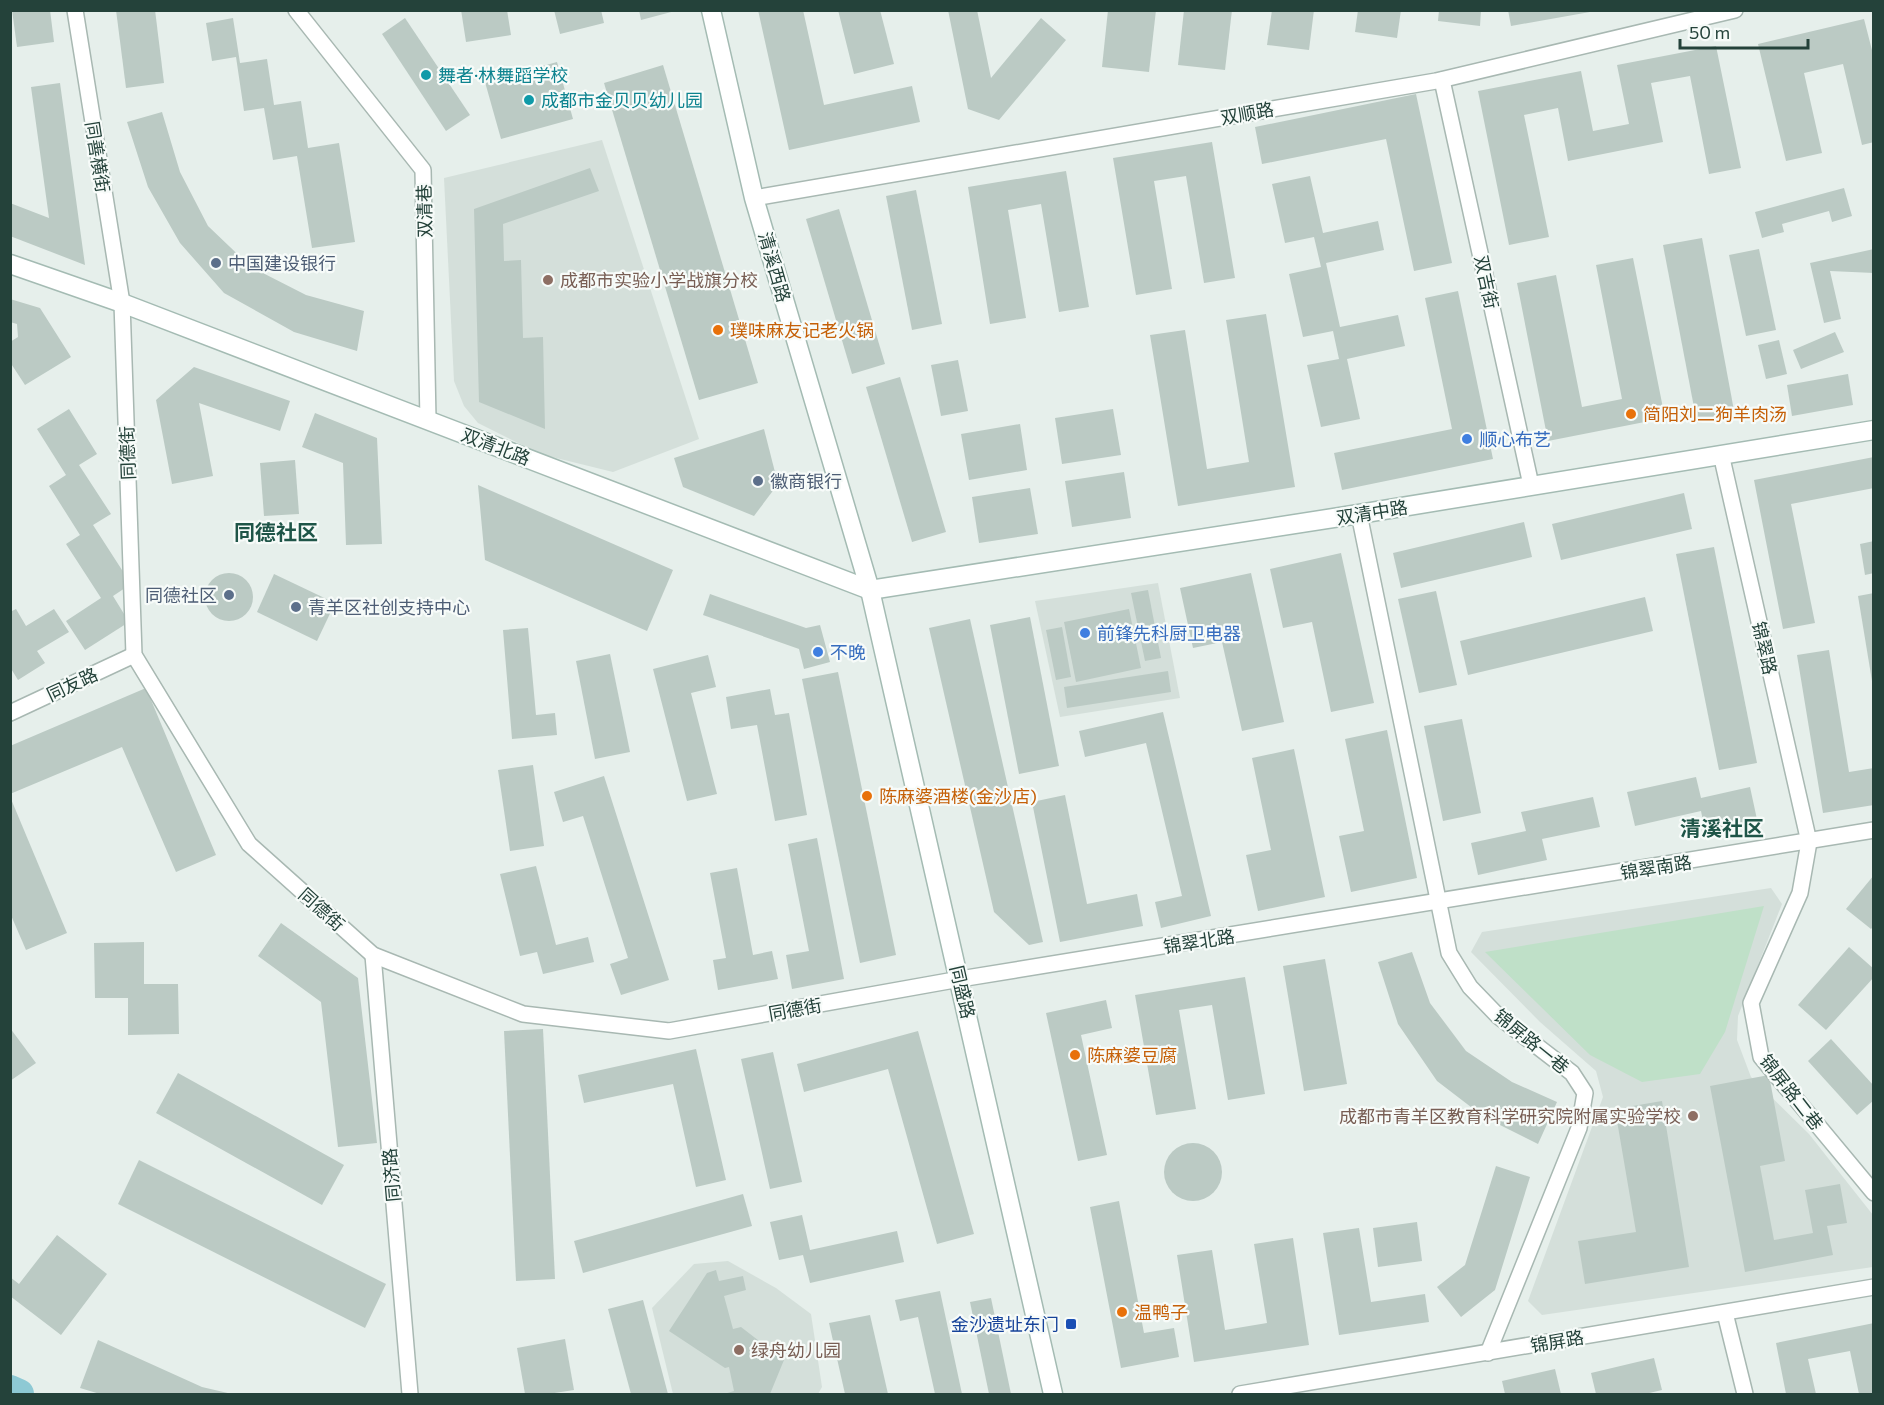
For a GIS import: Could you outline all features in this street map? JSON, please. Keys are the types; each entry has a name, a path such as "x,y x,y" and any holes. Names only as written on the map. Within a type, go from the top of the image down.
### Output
{"street":[{"name":"同善横街","path":"75,10 122,303"},
{"name":"双清巷","path":"296,10 423,170 428,420"},
{"name":"清溪西路","path":"711,10 754,198 870,590"},
{"name":"双顺路","path":"754,198 1442,80 1735,10"},
{"name":"双吉街","path":"1442,80 1531,485"},
{"name":"双清北路","path":"10,264 122,303 870,590"},
{"name":"同德街","path":"122,303 134,655 249,844 373,955 523,1014 669,1031 960,980"},
{"name":"双清中路","path":"870,590 1359,514 1874,430"},
{"name":"锦翠路","path":"1720,454 1809,842"},
{"path":"1359,514 1438,903"},
{"name":"同盛路","path":"870,590 1053,1395"},
{"name":"同友路","path":"10,713 134,655"},
{"name":"锦翠南路","path":"1438,903 1874,830"},
{"name":"锦屏路二巷","path":"1809,842 1800,892 1751,1003 1761,1058 1874,1193"},
{"name":"锦翠北路","path":"960,980 1438,903"},
{"name":"锦屏路一巷","path":"1438,903 1449,953 1470,987 1498,1016 1572,1073 1585,1093 1579,1128 1488,1353"},
{"name":"同济路","path":"373,955 410,1395"},
{"name":"锦屏路","path":"1240,1395 1874,1287"},
{"path":"1725,1312 1745,1395"}],"shaded area":[{"name":"成都市实验小学战旗分校","path":"602,140 699,439 613,472 540,454 478,423 464,406 454,381 444,178"},
{"path":"1158,583 1180,698 1060,717 1035,601"},
{"name":"成都市青羊区教育科学研究院附属实验学校","path":"1771,888 1782,904 1738,1016 1737,1040 1751,1077 1809,1134 1873,1215 1873,1267 1542,1315 1528,1301 1603,1097 1596,1071 1540,1022 1471,952 1482,932"},
{"name":"绿舟幼儿园","path":"728,1261 776,1288 811,1314 822,1387 818,1394 673,1394 652,1308 694,1264"}],"green space":[{"path":"1764,906 1725,1032 1700,1074 1642,1082 1590,1055 1485,952"}],"building":[{"path":"12,10 50,10 54,42 17,47"},
{"path":"116,10 155,10 164,83 126,88"},
{"path":"461,10 507,10 511,35 466,42"},
{"path":"554,10 601,10 604,23 560,34"},
{"path":"639,10 675,10 675,11 641,20"},
{"path":"758,10 803,10 824,105 912,86 920,122 789,150"},
{"path":"838,10 880,10 894,64 854,74"},
{"path":"948,10 977,10 991,78 1041,18 1066,40 999,120 968,109"},
{"path":"1108,10 1156,10 1149,72 1102,67"},
{"path":"1184,10 1232,10 1225,70 1178,65"},
{"path":"1272,10 1314,10 1309,50 1267,45"},
{"path":"1358,10 1401,10 1397,38 1355,32"},
{"path":"1439,10 1481,10 1480,26 1438,21"},
{"path":"1508,10 1590,10 1590,12 1511,26"},
{"path":"233,18 240,63 267,59 274,105 301,101 308,148 339,143 355,242 312,248 297,156 273,160 264,108 244,111 236,57 212,61 206,23"},
{"name":"舞者·林舞蹈学校","path":"405,18 470,115 446,131 382,34"},
{"path":"1864,19 1874,58 1874,142 1862,145 1843,64 1804,73 1822,153 1786,161 1758,44"},
{"path":"1716,46 1741,168 1709,174 1690,76 1651,83 1663,142 1568,161 1558,108 1524,115 1549,237 1509,245 1478,91 1581,71 1593,131 1629,124 1617,65"},
{"name":"成都市金贝贝幼儿园","path":"557,62 573,119 501,139 485,82"},
{"path":"663,65 758,383 699,400 604,83"},
{"path":"60,83 85,265 10,236 10,203 49,218 31,87"},
{"path":"1416,94 1452,263 1414,271 1386,139 1262,164 1255,127"},
{"path":"162,112 180,172 208,226 251,267 306,295 364,311 357,351 294,332 224,293 180,243 148,187 127,122"},
{"path":"1212,142 1235,278 1204,283 1186,176 1154,181 1172,289 1136,295 1113,158"},
{"path":"590,168 599,191 503,224 504,261 521,260 523,338 543,337 545,429 479,402 474,209"},
{"path":"1066,171 1089,307 1059,312 1041,204 1008,210 1026,318 990,324 968,187"},
{"path":"1310,176 1323,233 1378,221 1384,250 1326,263 1340,327 1398,315 1405,346 1347,359 1360,419 1321,427 1307,365 1339,359 1333,331 1303,337 1289,274 1321,267 1314,237 1285,243 1272,184"},
{"path":"1844,188 1852,216 1832,222 1829,211 1782,224 1784,232 1762,238 1755,212"},
{"path":"916,190 942,324 912,330 886,196"},
{"path":"839,209 885,364 852,374 806,219"},
{"path":"1702,238 1735,416 1697,423 1663,245"},
{"path":"1759,249 1776,330 1746,336 1729,255"},
{"path":"1874,249 1874,273 1830,271 1841,319 1824,323 1810,263"},
{"path":"1633,258 1665,418 1548,441 1517,283 1556,275 1582,407 1622,399 1596,265"},
{"path":"1458,291 1493,459 1342,490 1334,453 1452,429 1425,298"},
{"path":"10,299 40,308 71,357 25,385 10,362 10,342 18,337 17,324 10,322"},
{"path":"1266,314 1295,487 1178,506 1150,335 1185,330 1207,469 1249,462 1226,320"},
{"path":"1835,332 1844,352 1801,369 1793,350"},
{"path":"1779,340 1787,374 1766,379 1758,345"},
{"path":"958,360 968,411 941,416 931,365"},
{"path":"194,367 290,401 280,431 199,403 213,476 172,484 156,400"},
{"path":"1848,374 1853,405 1792,416 1787,385"},
{"path":"900,377 946,532 912,542 866,387"},
{"path":"69,409 97,454 79,465 111,514 93,525 131,584 113,596 129,622 85,650 66,621 101,598 66,544 80,535 49,486 66,475 37,429"},
{"path":"1113,409 1121,455 1062,464 1055,418"},
{"path":"315,413 377,438 382,544 346,545 343,463 302,447"},
{"path":"1020,424 1027,470 969,480 961,434"},
{"path":"764,429 778,484 754,516 683,487 674,458"},
{"path":"1874,457 1874,488 1791,504 1815,623 1783,629 1754,480"},
{"path":"295,460 299,514 264,516 260,463"},
{"path":"1124,472 1131,518 1072,527 1065,481"},
{"path":"478,485 673,570 647,631 485,560"},
{"path":"1030,488 1038,534 979,543 972,497"},
{"path":"1684,493 1692,529 1561,560 1552,524"},
{"path":"1524,522 1532,557 1401,588 1393,553"},
{"path":"1874,541 1874,573 1865,575 1860,544"},
{"path":"1714,547 1757,763 1719,770 1676,554"},
{"path":"1341,553 1374,703 1331,712 1312,622 1283,628 1270,569"},
{"name":"同德社区","path":"224,573 234,573 246,580 253,592 253,602 246,614 234,621 224,621 209,610 205,602 205,592 216,577"},
{"path":"1251,573 1284,722 1242,731 1222,642 1193,648 1180,588"},
{"name":"青羊区社创支持中心","path":"274,574 335,603 317,641 257,612"},
{"path":"1148,590 1161,658 1145,661 1131,593"},
{"path":"1436,591 1457,685 1419,693 1398,599"},
{"path":"1874,593 1874,681 1872,681 1858,596"},
{"path":"710,594 806,628 820,625 830,662 804,669 799,649 703,615"},
{"path":"1645,597 1653,631 1468,675 1460,641"},
{"path":"16,609 26,626 54,609 69,632 37,651 45,663 18,680 10,667 10,612"},
{"path":"1129,609 1141,668 1076,682 1064,622"},
{"path":"1030,617 1059,766 1019,774 990,625"},
{"path":"970,619 1043,942 1029,945 994,912 929,628"},
{"path":"1062,627 1071,677 1056,680 1046,630"},
{"path":"528,628 536,715 555,713 557,735 512,739 503,630"},
{"path":"1829,650 1849,772 1874,768 1874,805 1823,813 1797,655"},
{"path":"610,654 630,752 595,759 576,661"},
{"path":"708,655 716,687 691,693 717,794 687,801 653,669"},
{"path":"1168,671 1171,692 1067,708 1064,687"},
{"path":"838,672 896,955 860,963 802,679"},
{"path":"146,688 216,855 176,872 122,747 10,794 10,746"},
{"path":"770,689 775,715 789,713 807,815 775,821 757,725 731,729 726,697"},
{"path":"1163,712 1211,916 1161,928 1155,902 1182,896 1146,743 1085,757 1079,731"},
{"path":"1462,719 1481,813 1443,821 1424,726"},
{"path":"1387,730 1417,878 1351,892 1339,836 1364,831 1345,739"},
{"path":"1294,749 1325,897 1258,911 1246,855 1271,850 1252,758"},
{"path":"533,765 544,846 510,851 498,770"},
{"path":"604,776 669,980 621,995 610,964 628,958 583,816 563,822 554,792"},
{"path":"1696,777 1701,798 1750,787 1758,824 1706,836 1701,811 1635,826 1627,792"},
{"path":"1065,795 1087,904 1137,894 1143,926 1060,942 1032,802"},
{"path":"1593,797 1600,827 1542,839 1547,860 1478,875 1471,843 1526,831 1521,812"},
{"path":"11,799 67,933 26,950 10,913"},
{"path":"817,838 844,979 792,989 786,955 809,951 788,844"},
{"path":"536,866 556,945 588,937 594,962 543,974 537,952 520,956 500,874"},
{"path":"737,868 753,955 772,951 778,979 718,990 713,960 726,958 710,873"},
{"path":"1874,875 1874,926 1871,929 1846,909"},
{"path":"281,923 358,978 377,1143 338,1147 321,1002 258,956"},
{"path":"144,942 144,984 178,984 179,1034 128,1035 128,998 95,998 94,943"},
{"path":"1849,947 1874,969 1874,977 1826,1030 1798,1005"},
{"path":"1412,952 1430,1003 1466,1051 1512,1082 1557,1102 1538,1144 1484,1117 1437,1081 1398,1024 1378,962"},
{"path":"1325,959 1347,1084 1304,1091 1283,966"},
{"path":"1245,977 1265,1094 1228,1100 1212,1005 1179,1010 1196,1109 1156,1115 1135,995"},
{"path":"1106,1000 1112,1028 1081,1035 1107,1155 1078,1161 1046,1013"},
{"path":"10,1028 36,1063 10,1081"},
{"path":"543,1029 555,1279 516,1281 504,1031"},
{"path":"918,1031 974,1234 937,1244 888,1069 804,1092 797,1064"},
{"path":"1831,1039 1874,1086 1874,1100 1857,1115 1808,1061"},
{"path":"696,1049 726,1180 696,1187 673,1084 584,1103 578,1075"},
{"path":"773,1052 802,1182 770,1189 741,1059"},
{"path":"178,1073 344,1165 322,1205 156,1113"},
{"path":"1769,1075 1785,1161 1760,1166 1774,1240 1813,1233 1805,1190 1840,1184 1847,1223 1827,1226 1833,1255 1745,1272 1710,1086"},
{"path":"1662,1101 1689,1267 1585,1284 1578,1241 1636,1232 1615,1109"},
{"path":"1193,1143 1204,1145 1217,1156 1222,1172 1220,1183 1209,1196 1193,1201 1182,1199 1169,1188 1164,1172 1166,1161 1177,1148"},
{"path":"139,1160 386,1284 365,1328 118,1204"},
{"path":"1496,1166 1530,1177 1495,1290 1461,1317 1437,1287 1465,1265"},
{"path":"743,1194 752,1226 583,1273 574,1241"},
{"path":"1119,1201 1144,1333 1174,1328 1179,1357 1121,1368 1090,1207"},
{"path":"802,1215 810,1250 897,1231 904,1262 810,1283 803,1255 779,1260 770,1222"},
{"path":"1417,1222 1422,1261 1378,1267 1373,1228"},
{"path":"1359,1228 1371,1302 1425,1294 1429,1322 1339,1335 1323,1233"},
{"path":"57,1235 107,1274 61,1335 10,1296 10,1277 19,1284"},
{"path":"1293,1238 1309,1345 1194,1362 1177,1255 1212,1250 1225,1330 1267,1323 1254,1244"},
{"path":"716,1270 719,1281 743,1276 746,1290 724,1296 733,1329 741,1327 784,1360 770,1394 724,1394 734,1391 729,1367 725,1368 669,1331 707,1273"},
{"path":"940,1291 962,1394 935,1394 918,1317 900,1321 895,1300"},
{"path":"991,1298 1011,1394 989,1394 970,1302"},
{"path":"643,1300 668,1394 631,1394 608,1309"},
{"path":"870,1315 888,1394 845,1394 829,1323"},
{"path":"1874,1323 1874,1394 1859,1394 1850,1351 1808,1359 1816,1394 1786,1394 1776,1343"},
{"path":"565,1339 574,1390 548,1394 525,1394 517,1348"},
{"path":"98,1340 202,1387 232,1394 100,1394 80,1388"},
{"path":"1654,1358 1662,1390 1645,1394 1596,1394 1591,1373"},
{"path":"1555,1369 1561,1394 1505,1394 1502,1381"}],"waterway":[{"path":"10,1390 19,1394"}],"place":[{"name":"舞者·林舞蹈学校","path":"426,75"},
{"name":"成都市金贝贝幼儿园","path":"529,100"},
{"name":"中国建设银行","path":"216,263"},
{"name":"成都市实验小学战旗分校","path":"548,280"},
{"name":"璞味麻友记老火锅","path":"718,330"},
{"name":"简阳刘二狗羊肉汤","path":"1631,414"},
{"name":"顺心布艺","path":"1467,439"},
{"name":"徽商银行","path":"758,481"},
{"name":"同德社区","path":"229,595"},
{"name":"青羊区社创支持中心","path":"296,607"},
{"name":"前锋先科厨卫电器","path":"1085,633"},
{"name":"不晚","path":"818,652"},
{"name":"陈麻婆酒楼(金沙店)","path":"867,796"},
{"name":"陈麻婆豆腐","path":"1075,1055"},
{"name":"成都市青羊区教育科学研究院附属实验学校","path":"1693,1116"},
{"name":"温鸭子","path":"1122,1312"},
{"name":"金沙遗址东门","path":"1071,1324"},
{"name":"绿舟幼儿园","path":"739,1350"}],"district":[{"name":"同德社区","path":"276,531"},
{"name":"清溪社区","path":"1722,827"}]}
